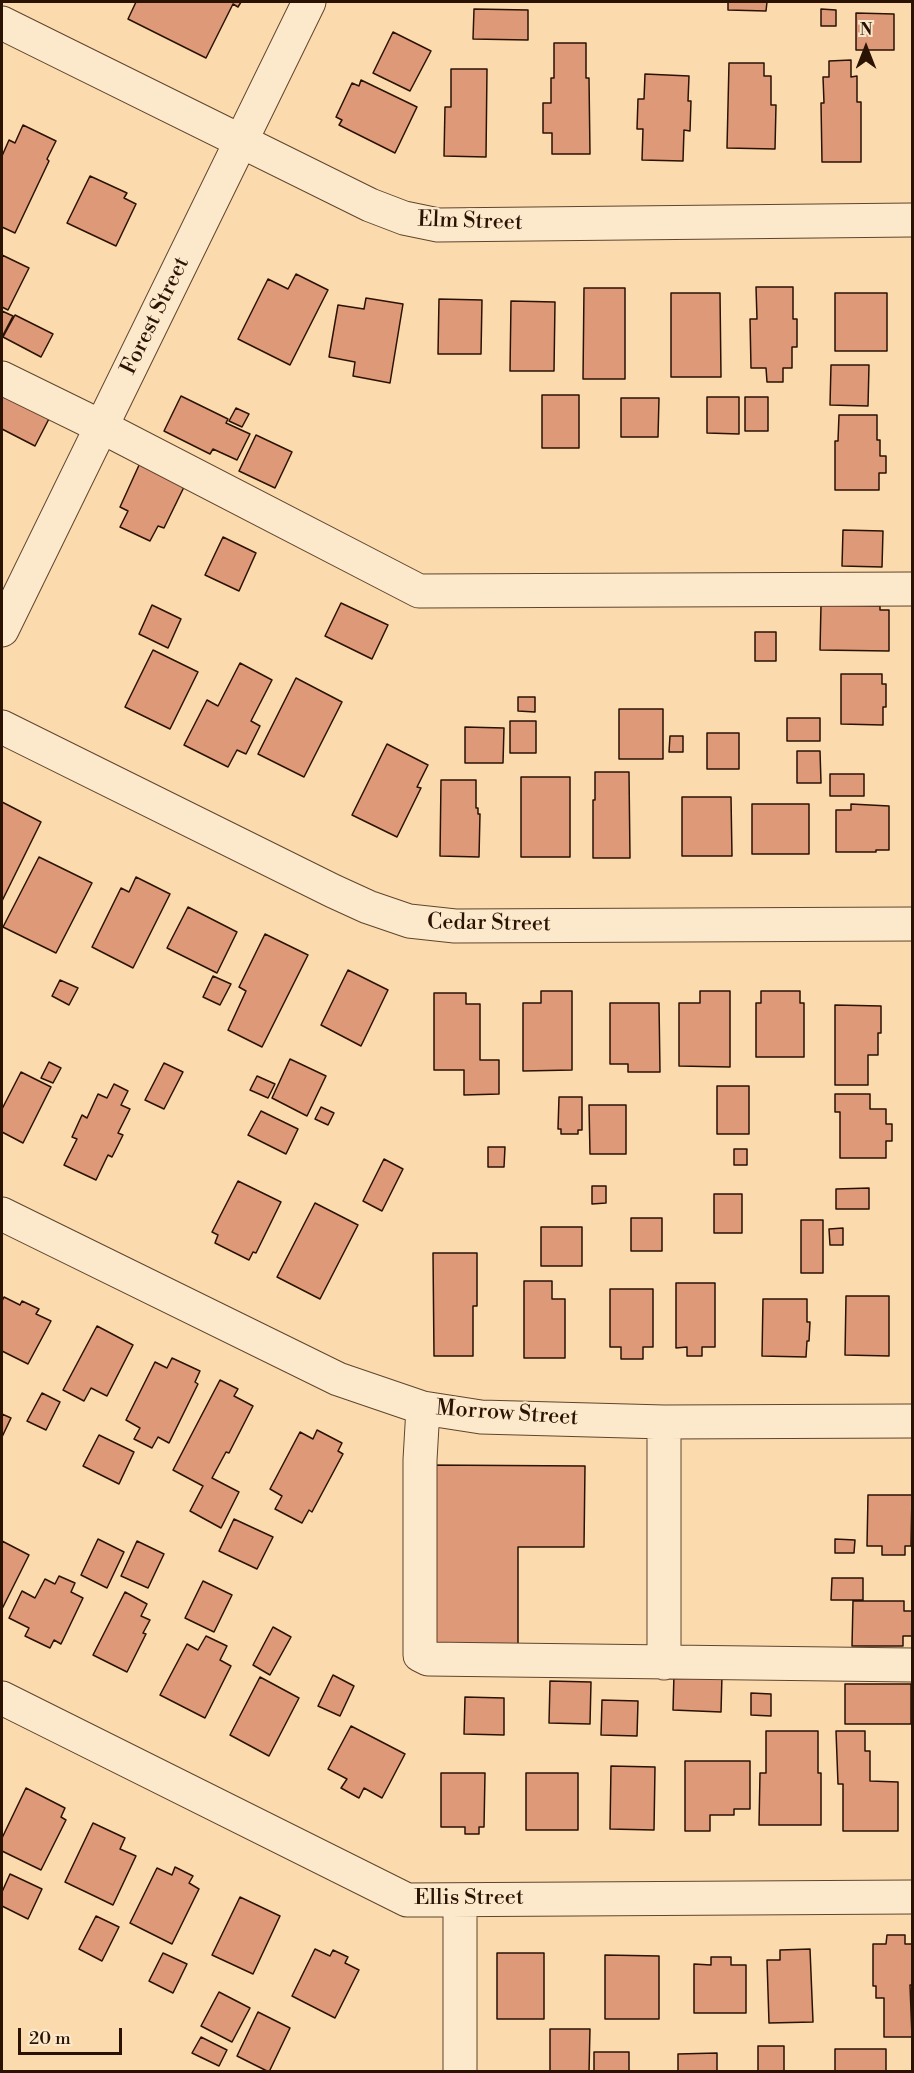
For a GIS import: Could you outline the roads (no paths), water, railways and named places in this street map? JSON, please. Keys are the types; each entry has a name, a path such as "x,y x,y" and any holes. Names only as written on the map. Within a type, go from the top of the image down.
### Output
{"street":[{"name":"Forest Street","path":"2,630 309,2"},
{"name":"Elm Street","path":"2,23 370,205 404,219 438,225 912,220"},
{"path":"2,378 102,427 419,591 912,589"},
{"name":"Cedar Street","path":"2,727 368,908 409,921 455,926 912,924"},
{"name":"Morrow Street","path":"2,1214 338,1379 423,1408 481,1417 664,1422 912,1421"},
{"path":"423,1408 420,1461 420,1655 428,1659 912,1665"},
{"path":"664,1422 664,1663"},
{"name":"Ellis Street","path":"2,1698 407,1900 912,1897"},
{"path":"460,1900 460,2072"}]}
